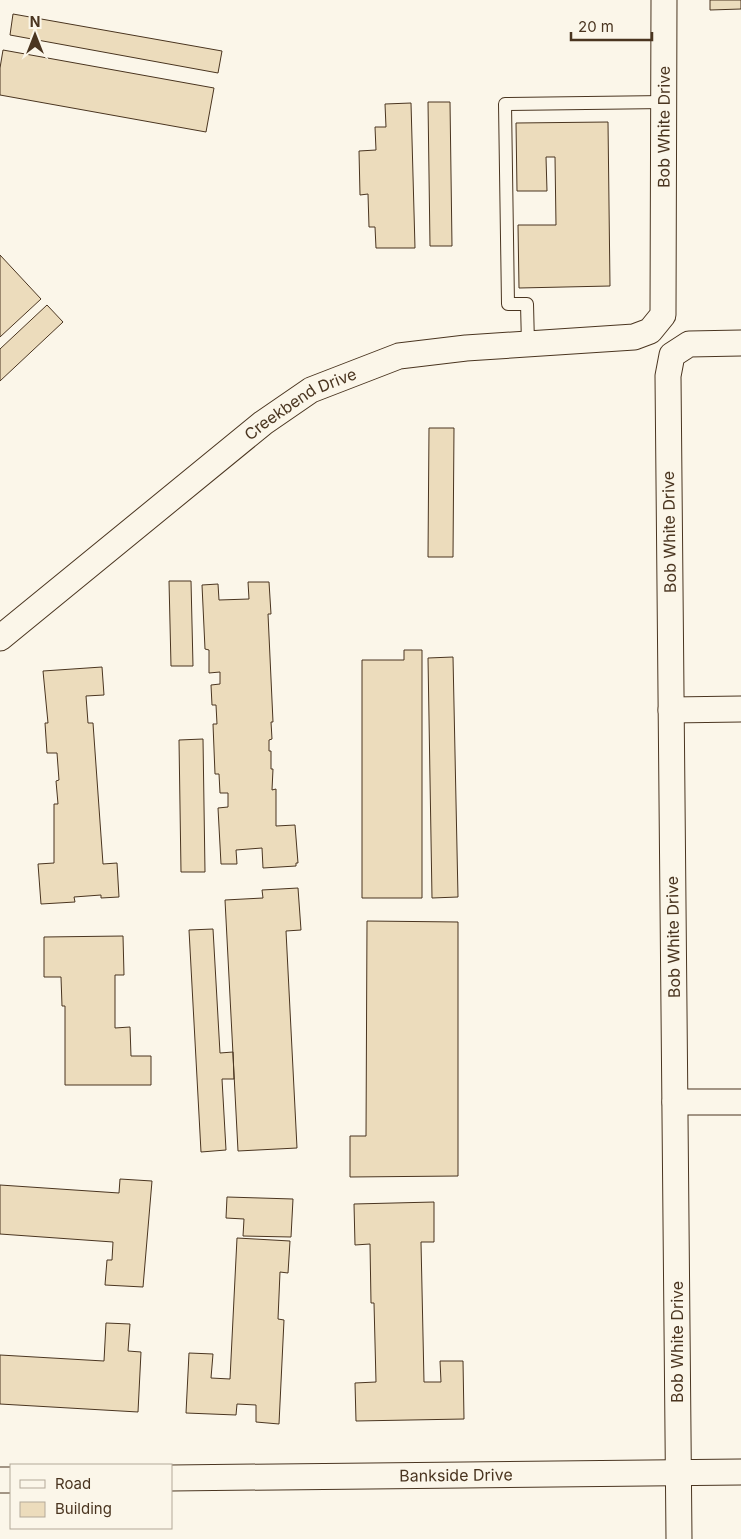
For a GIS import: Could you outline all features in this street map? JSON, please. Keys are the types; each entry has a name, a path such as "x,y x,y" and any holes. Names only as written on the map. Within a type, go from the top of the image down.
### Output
{"street":[{"name":"Bob White Drive","path":"663,315 664,0"},
{"name":"Creekbend Drive","path":"0,638 263,423 312,390 399,356 466,348 634,337 650,331 663,315"},
{"name":"Bob White Drive","path":"679,1539 668,376 672,355 689,344 741,343"},
{"path":"671,710 741,709"},
{"path":"675,1102 741,1102"},
{"name":"Bankside Drive","path":"172,1478 741,1472"}],"lane":[{"path":"528,344 527,304 508,304 505,104 665,102"}],"building":[{"path":"710,0 741,0 741,9 710,10"},
{"path":"13,14 222,51 218,73 10,35"},
{"path":"3,50 214,88 206,132 0,95 0,68"},
{"path":"428,102 450,102 452,246 430,246"},
{"path":"411,103 415,248 376,248 375,227 369,227 368,194 360,195 359,151 376,150 375,127 386,127 385,104"},
{"path":"608,122 610,286 519,288 518,225 556,225 555,157 546,157 547,191 517,191 516,123"},
{"path":"0,255 41,299 0,337"},
{"path":"47,305 63,322 0,381 0,349"},
{"path":"429,428 454,428 453,557 428,557"},
{"path":"169,581 191,581 193,666 171,666"},
{"path":"248,582 269,582 271,614 268,614 273,722 271,722 272,739 269,740 269,751 271,751 271,769 273,769 272,790 276,789 276,826 295,825 298,863 296,863 296,866 263,868 262,848 236,850 237,864 221,864 218,808 228,807 228,793 220,793 219,774 215,774 213,724 217,724 216,705 212,705 211,685 220,684 220,672 209,673 209,650 205,649 202,585 218,584 219,600 249,599"},
{"path":"404,650 422,650 422,898 362,898 362,660 404,660"},
{"path":"453,657 458,897 432,898 428,658"},
{"path":"102,667 104,695 86,696 88,723 93,723 103,864 117,863 119,897 101,898 101,895 74,897 75,902 41,904 38,864 54,863 54,804 58,804 56,781 59,780 57,753 47,753 45,723 48,723 43,671"},
{"path":"203,739 205,872 181,872 179,740"},
{"path":"298,888 301,930 286,931 297,1148 238,1151 225,900 263,898 262,890"},
{"path":"367,921 458,922 458,1176 350,1177 350,1136 366,1136"},
{"path":"213,929 220,1053 233,1052 234,1079 222,1079 226,1150 201,1152 189,930"},
{"path":"123,936 124,975 115,975 115,1028 130,1027 131,1056 151,1056 151,1085 65,1085 65,1006 62,1006 61,977 44,977 44,937"},
{"path":"120,1179 152,1181 143,1287 105,1285 107,1260 112,1260 113,1242 0,1234 0,1185 119,1193"},
{"path":"227,1197 293,1199 291,1237 243,1236 244,1219 226,1218"},
{"path":"434,1202 434,1242 421,1242 424,1382 441,1382 440,1361 463,1361 464,1419 356,1421 355,1383 376,1382 374,1303 371,1303 370,1244 355,1245 354,1204"},
{"path":"237,1238 290,1241 288,1273 280,1272 278,1319 284,1320 279,1424 256,1422 256,1405 237,1404 236,1415 186,1413 189,1353 213,1354 211,1378 230,1379"},
{"path":"106,1323 130,1324 128,1351 141,1352 138,1412 0,1404 0,1355 104,1361"}]}
